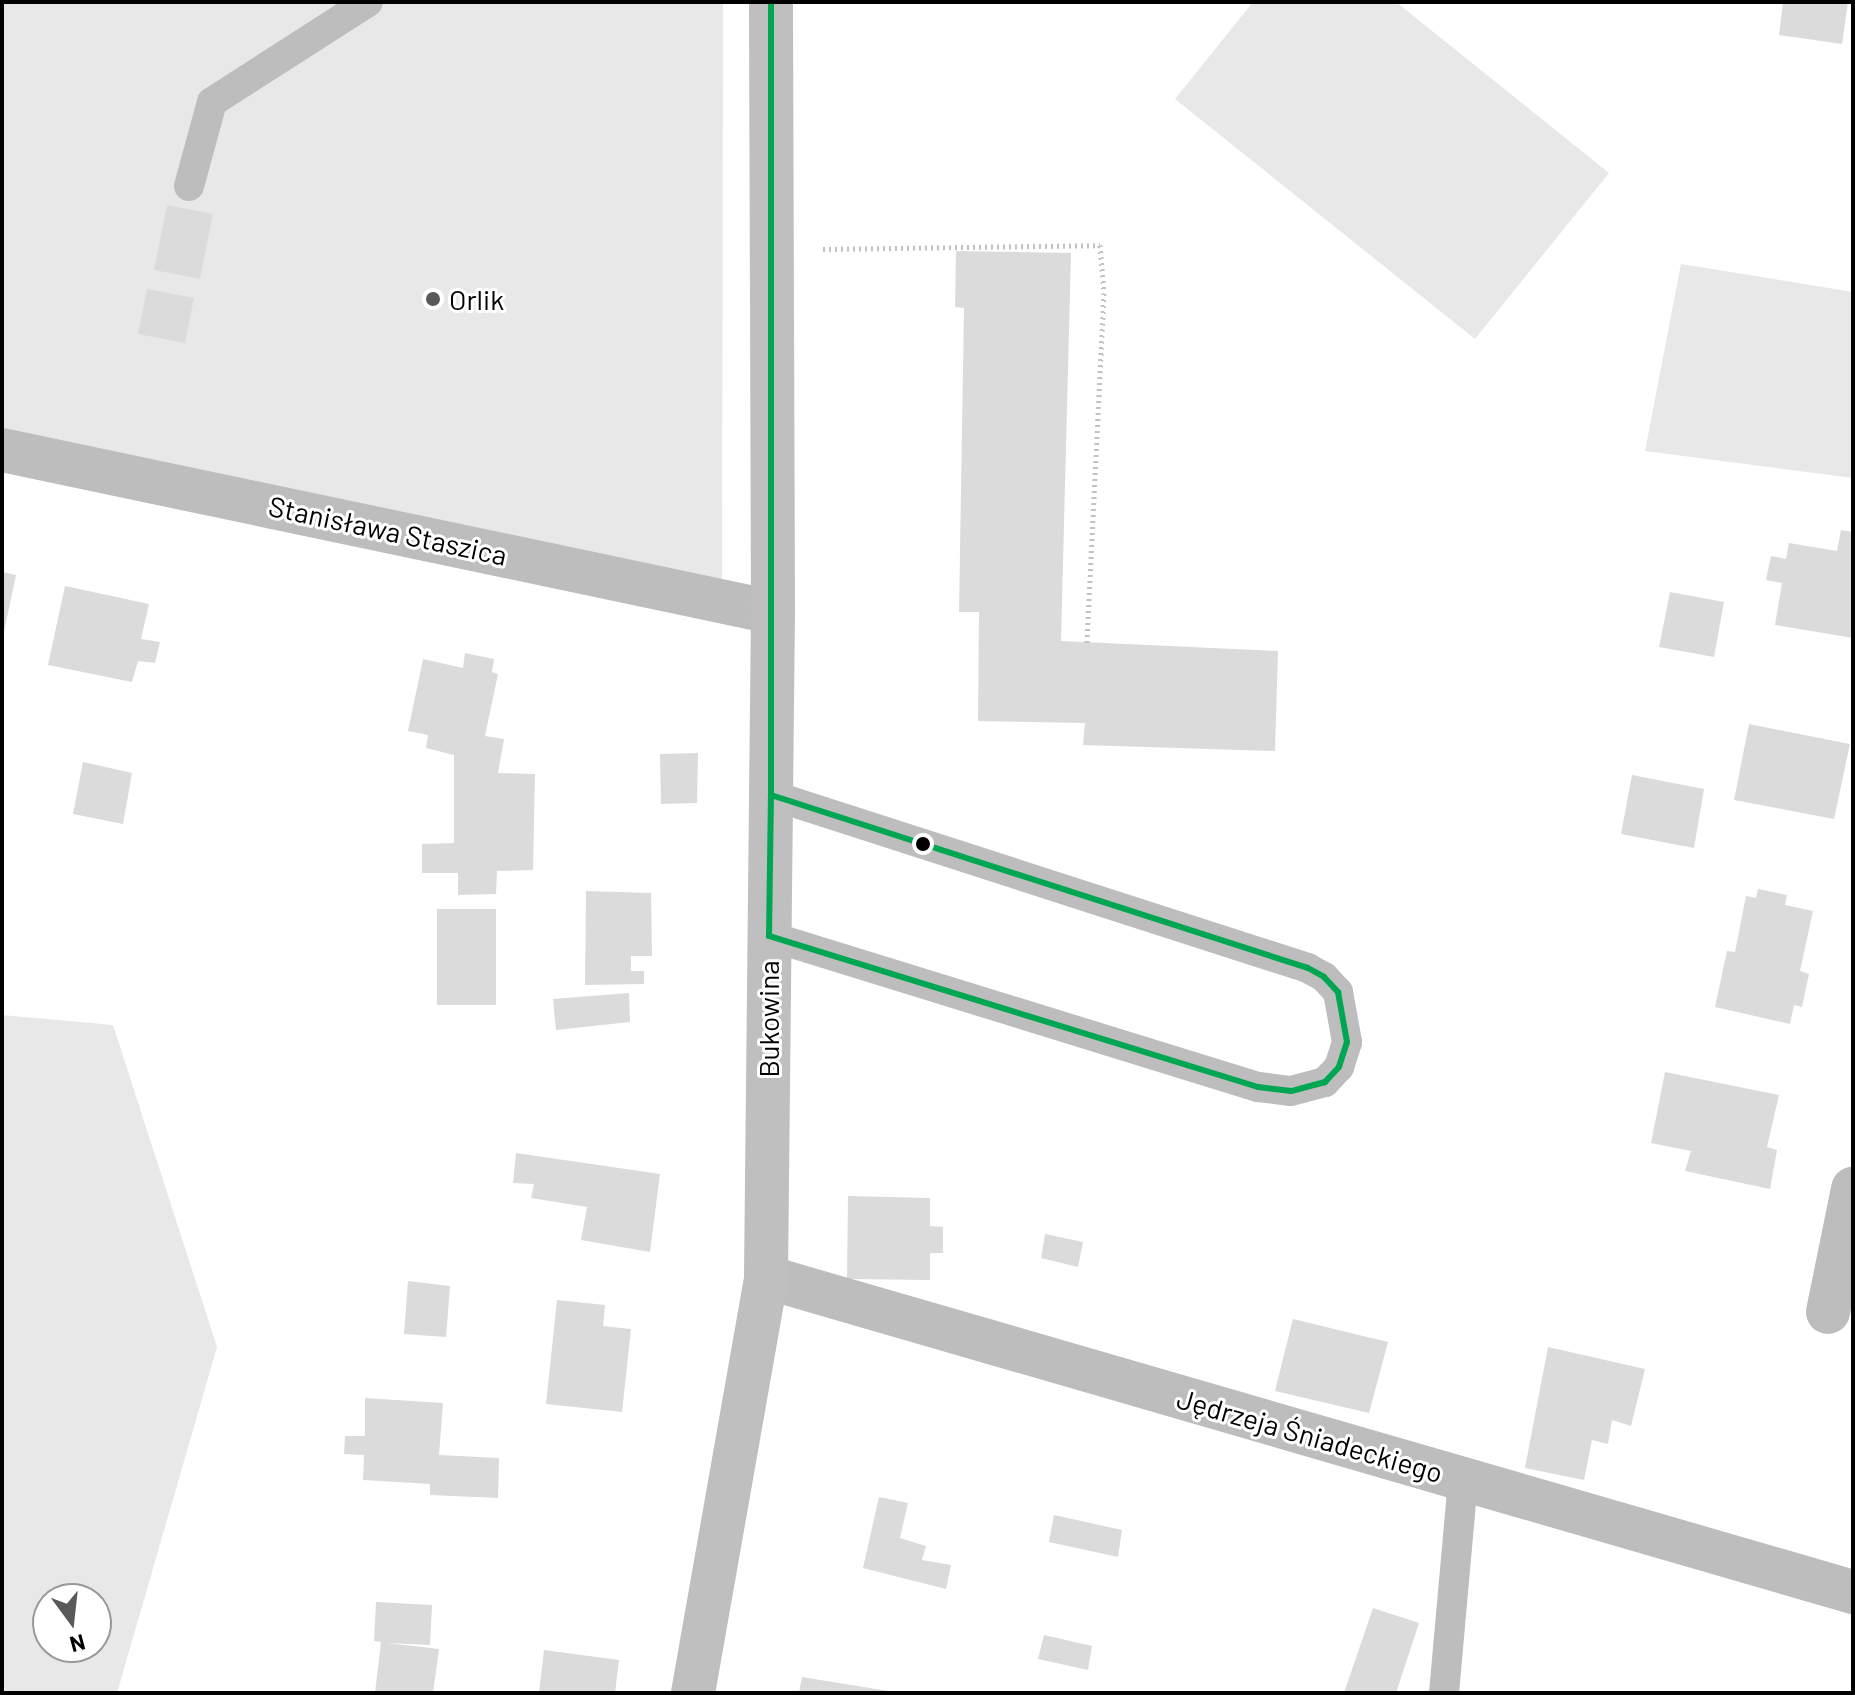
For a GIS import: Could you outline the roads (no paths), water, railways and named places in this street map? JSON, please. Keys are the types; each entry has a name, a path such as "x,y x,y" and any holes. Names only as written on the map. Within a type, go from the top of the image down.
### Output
{"street":[{"name":"Bukowina","path":"693,1693 766,1277 773,612 771,2"},
{"name":"Stanisława Staszica","path":"2,450 773,612"},
{"path":"1828,1312 1853,1189"},
{"name":"Jędrzeja Śniadeckiego","path":"766,1277 1853,1592"}],"lane":[{"path":"189,186 212,102 368,2"},
{"path":"769,936 1258,1087 1291,1091 1325,1082 1339,1067 1347,1042 1345,1016 1338,992 1324,977 1308,968 771,795"},
{"path":"1444,1693 1463,1479"}],"place":[{"name":"Orlik","path":"433,299"}]}
